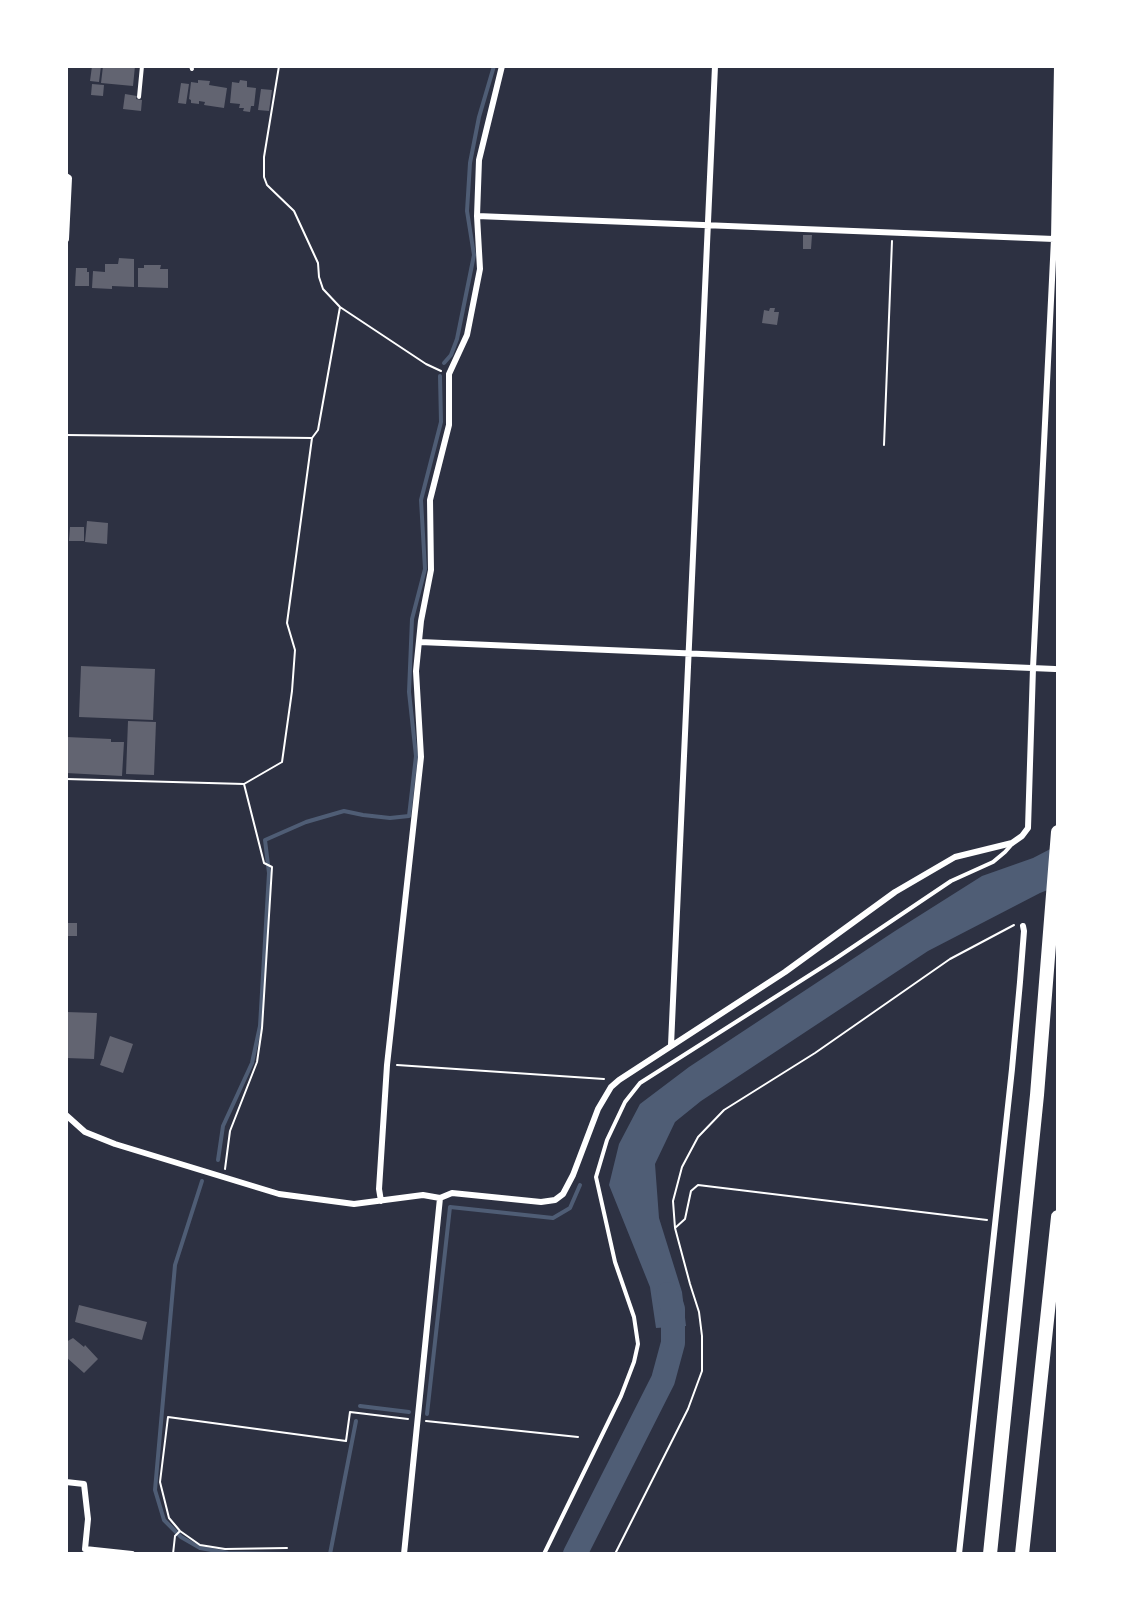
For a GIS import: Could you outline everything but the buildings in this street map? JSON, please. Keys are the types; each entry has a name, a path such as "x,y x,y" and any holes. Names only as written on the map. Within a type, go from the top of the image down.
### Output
{"highway":[{"path":"990,1554 1037,1095 1058,832"},
{"path":"1022,1554 1058,1217"}],"street":[{"path":"381,1201 379,1189 387,1065 421,757 416,671 421,621 431,570 430,500 449,425 449,374 467,335 480,269 477,216 479,160 502,66"},
{"path":"671,1045 715,66"},
{"path":"66,1115 85,1132 115,1144 279,1194 354,1204 423,1195 440,1198 452,1193 541,1202 555,1200 563,1194 573,1175 598,1109 611,1087 619,1080 785,972 895,892 955,857 1012,843 1022,836 1028,828 1033,668 1054,239 1057,66"},
{"path":"66,176 69,177 66,239"},
{"path":"477,216 1054,239"},
{"path":"420,642 1055,669"},
{"path":"959,1554 996,1221 1020,982 1023,926"},
{"path":"404,1554 440,1198"},
{"path":"66,1482 84,1484 88,1519 85,1548 132,1554"}],"lane":[{"path":"139,97 142,66"},
{"path":"544,1554 621,1396 638,1344 634,1317 615,1262 596,1177 607,1140 625,1102 640,1083 835,959 951,881 993,862 1012,843"}],"path":[{"path":"279,66 264,157 264,177 267,185 294,211 318,263 323,289 340,308 426,364 449,374"},
{"path":"884,445 893,233"},
{"path":"66,779 244,784 282,762 295,650 287,623 312,438 318,430 340,308"},
{"path":"66,435 312,438"},
{"path":"224,1178 230,1131 257,1062 262,1028 272,867 264,863 244,784"},
{"path":"615,1554 688,1409 702,1371 699,1312 675,1228 673,1201 682,1167 698,1137 724,1110 815,1053 950,958 1009,926 1017,924 1023,926"},
{"path":"387,1065 619,1080"},
{"path":"675,1228 685,1219 691,1191 698,1185 996,1221"},
{"path":"287,1548 225,1548 200,1545 180,1531 169,1518 160,1482 168,1417 346,1441 350,1412 578,1437"},
{"path":"173,1554 176,1536 180,1531"}],"water":[{"path":"1058,845 1058,886 928,951 701,1101 675,1122 655,1164 659,1218 682,1292 686,1326 656,1328 650,1287 609,1185 619,1144 640,1104 689,1067 982,876 1033,858"}],"waterway":[{"path":"444,363 451,355 457,339 474,255 467,211 470,163 479,117 494,66"},
{"path":"218,1160 223,1126 252,1063 260,1026 269,873 265,840 306,822 344,811 390,818 409,816 416,756 409,692 412,619 425,569 421,500 441,422 440,376"},
{"path":"202,1181 175,1265 155,1490 164,1520 181,1537 200,1548 228,1553 289,1554"},
{"path":"427,1414 450,1207 553,1218 570,1208 580,1185"},
{"path":"575,1554 663,1380 673,1343 673,1309 668,1294"},
{"path":"360,1406 409,1412"},
{"path":"330,1554 356,1421"}]}
